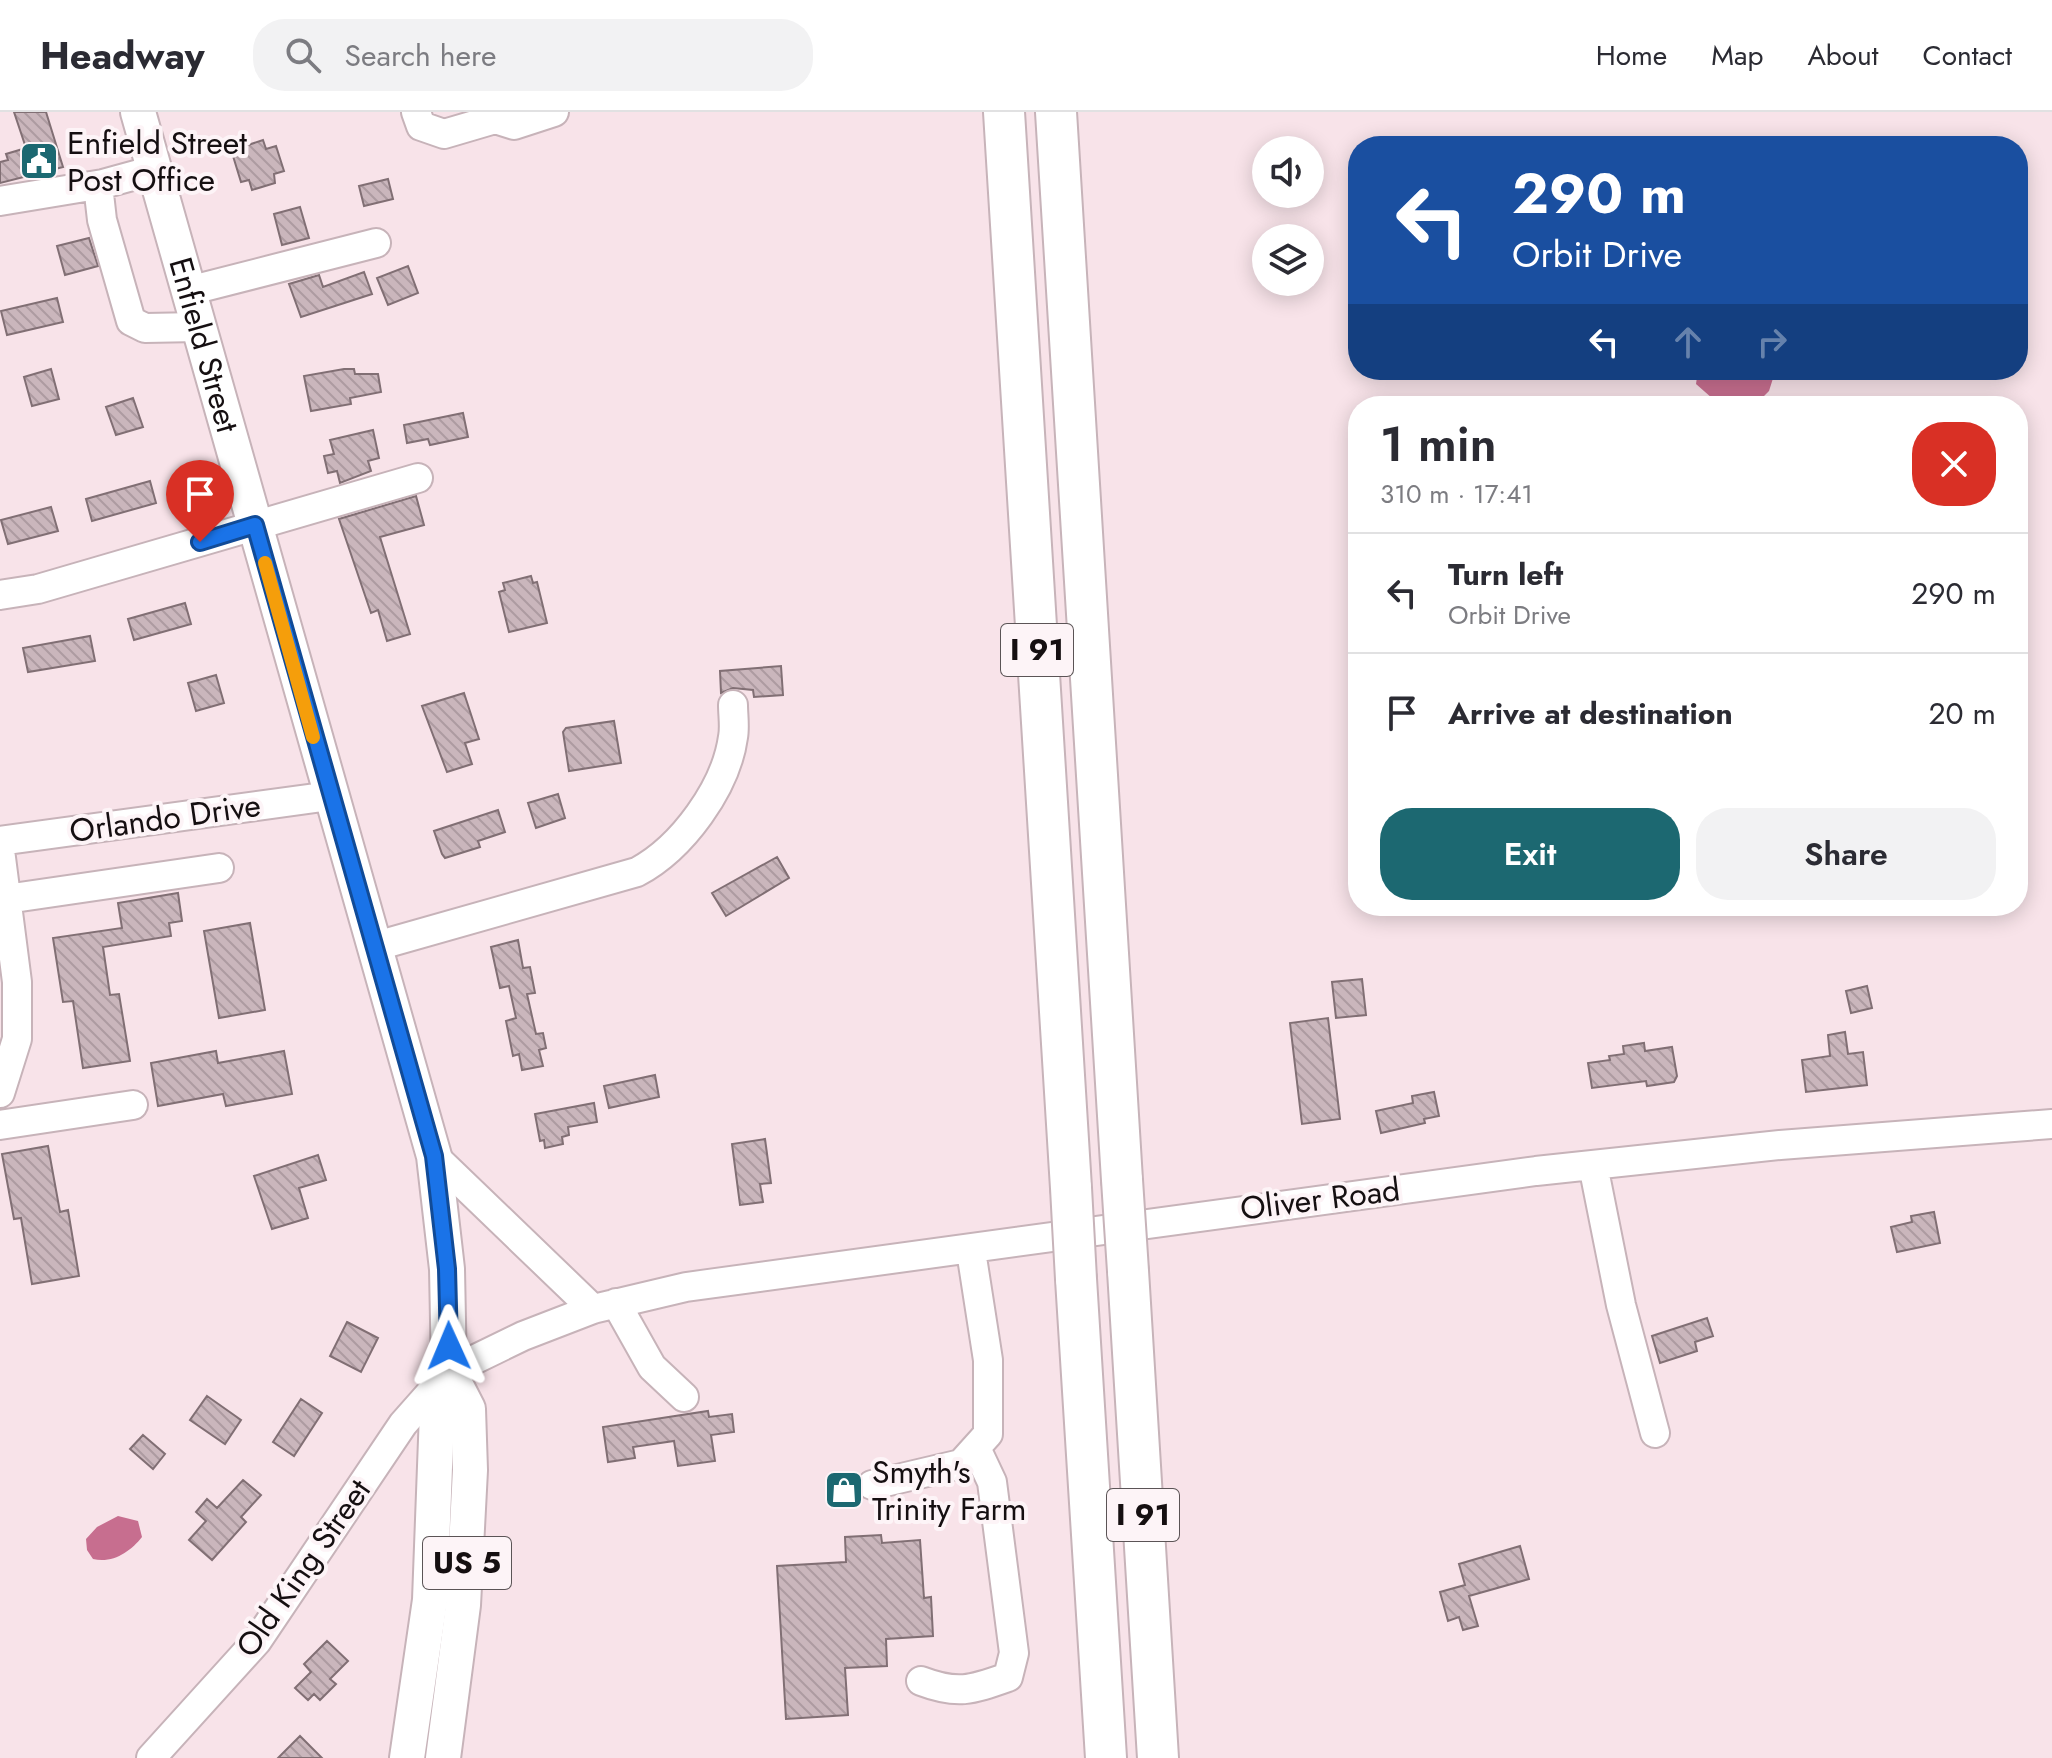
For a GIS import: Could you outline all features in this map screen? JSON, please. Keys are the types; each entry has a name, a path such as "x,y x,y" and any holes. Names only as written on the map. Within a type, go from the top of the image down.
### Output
{"highway":[{"name":"I 91","path":"1004,112 1106,1758"},
{"name":"I 91","path":"1056,112 1158,1758"}],"main road":[{"name":"Enfield Street","path":"138,112 434,1156 447,1269 449,1372"},
{"name":"US 5","path":"407,1758 430,1600 437,1413 449,1372"},
{"name":"US 5","path":"443,1758 463,1605 470,1470 468,1409 449,1372"},
{"path":"430,1600 463,1605"}],"street":[{"path":"416,112 421,126 444,134 494,116 514,125 554,112"},
{"path":"0,201 98,185 154,170"},
{"path":"98,185 102,220 131,321 145,328 199,327"},
{"path":"188,291 376,243"},
{"path":"0,595 38,589 418,478"},
{"path":"373,947 637,872 660,859 693,821 724,772 734,736 733,705"},
{"name":"Orlando Drive","path":"0,841 330,796"},
{"path":"0,850 3,900 17,982 17,1039 0,1093"},
{"path":"3,900 219,868"},
{"path":"0,1125 133,1105"},
{"name":"Oliver Road","path":"449,1372 523,1336 604,1306 686,1287 971,1251 1208,1214 1593,1165 1780,1145 2052,1124"},
{"path":"434,1156 604,1306 652,1367 684,1397"},
{"path":"1593,1165 1621,1305 1655,1433"},
{"path":"872,1485 961,1464 988,1434 988,1360 971,1251"},
{"name":"Old King Street","path":"151,1758 257,1641 403,1424 449,1372"},
{"path":"921,1681 949,1692 972,1689 1008,1677 1014,1653 992,1482 976,1448"}],"shaded area":[{"path":"1697,380 1772,380 1764,396 1710,396 1696,384"},
{"path":"118,1516 138,1521 142,1537 121,1555 108,1560 93,1559 87,1550 86,1539 97,1527"}],"building":[{"path":"14,112 46,112 63,167 0,183 0,162 8,160 6,154 26,148"},
{"path":"263,140 266,149 276,146 284,171 274,174 275,183 252,190 249,180 241,182 233,156 241,154 239,148"},
{"path":"388,179 393,199 364,206 359,186"},
{"path":"300,207 309,238 282,245 274,214"},
{"path":"89,238 98,266 65,275 57,246"},
{"path":"408,266 418,293 388,305 377,278"},
{"path":"364,272 372,294 301,317 289,284 319,275 323,287"},
{"path":"57,298 63,322 7,335 1,311"},
{"path":"51,369 59,399 32,406 24,377"},
{"path":"354,369 355,374 378,374 381,392 350,398 351,404 311,411 304,376"},
{"path":"133,398 143,427 116,435 106,407"},
{"path":"463,413 468,437 430,445 428,439 407,443 404,425"},
{"path":"373,430 379,458 368,461 371,471 340,483 337,471 328,473 324,456 334,454 330,440"},
{"path":"150,481 156,503 92,521 86,499"},
{"path":"416,496 424,525 380,537 410,634 387,641 378,610 371,613 339,519"},
{"path":"51,507 58,531 8,544 1,520"},
{"path":"531,576 533,583 537,582 547,623 509,632 499,592 505,590 503,583"},
{"path":"185,603 191,624 134,640 128,619"},
{"path":"90,636 95,661 28,672 23,648"},
{"path":"781,666 783,695 754,697 753,690 733,688 721,693 720,671"},
{"path":"216,675 224,703 196,711 188,683"},
{"path":"464,693 479,739 465,743 472,764 447,772 422,706"},
{"path":"614,721 621,763 569,771 563,732 566,728"},
{"path":"558,794 565,818 536,828 528,803"},
{"path":"498,810 505,832 478,841 480,847 445,858 434,831"},
{"path":"777,857 789,878 726,916 712,893"},
{"path":"178,893 182,921 169,923 171,936 103,947 110,995 119,994 130,1061 83,1068 73,1001 63,1002 53,938 122,928 118,903"},
{"path":"250,923 265,1010 219,1018 204,931"},
{"path":"518,940 523,968 530,967 535,993 527,994 536,1034 543,1033 546,1048 539,1050 543,1066 522,1070 519,1054 513,1056 506,1021 516,1018 509,986 500,988 491,947"},
{"path":"1362,979 1366,1015 1336,1018 1332,982"},
{"path":"1867,986 1872,1008 1851,1013 1846,991"},
{"path":"1328,1018 1340,1119 1302,1124 1290,1023"},
{"path":"1845,1032 1848,1054 1863,1052 1867,1085 1806,1092 1802,1060 1830,1056 1828,1035"},
{"path":"1644,1043 1645,1051 1672,1047 1677,1076 1674,1082 1647,1086 1646,1081 1592,1088 1588,1063 1610,1060 1609,1056 1624,1054 1623,1046"},
{"path":"216,1051 218,1063 284,1051 292,1094 226,1106 223,1094 158,1106 151,1063"},
{"path":"655,1075 659,1097 609,1108 604,1086"},
{"path":"1434,1092 1439,1116 1424,1119 1425,1123 1381,1133 1376,1111 1413,1103 1412,1096"},
{"path":"594,1103 597,1122 568,1127 569,1135 562,1137 563,1144 545,1148 544,1140 540,1141 535,1114"},
{"path":"765,1139 771,1183 760,1184 763,1202 740,1205 732,1144"},
{"path":"48,1146 60,1212 68,1210 79,1276 32,1284 21,1218 14,1219 2,1154"},
{"path":"318,1155 326,1180 299,1188 308,1218 272,1229 254,1176"},
{"path":"1934,1212 1940,1243 1897,1252 1891,1227 1912,1222 1911,1216"},
{"path":"1707,1318 1713,1336 1695,1342 1697,1351 1660,1363 1652,1336"},
{"path":"347,1322 378,1338 361,1372 330,1356"},
{"path":"207,1396 241,1420 225,1444 190,1420"},
{"path":"301,1399 322,1413 294,1456 273,1442"},
{"path":"708,1411 709,1417 732,1414 734,1432 711,1435 715,1461 678,1466 674,1441 633,1447 635,1458 608,1462 603,1427"},
{"path":"143,1435 165,1454 153,1469 130,1449"},
{"path":"243,1480 261,1495 241,1517 246,1522 212,1560 189,1540 206,1521 196,1512 207,1499 217,1508"},
{"path":"881,1535 882,1543 920,1540 924,1598 931,1597 933,1636 886,1639 887,1666 845,1668 848,1715 786,1719 777,1566 846,1562 845,1537"},
{"path":"1520,1546 1529,1579 1469,1596 1478,1626 1463,1630 1459,1617 1448,1621 1440,1592 1465,1585 1459,1564"},
{"path":"327,1641 348,1661 330,1679 336,1684 320,1700 314,1694 308,1700 295,1688 311,1672 304,1664"},
{"path":"300,1736 322,1758 278,1758"}],"slow traffic":[{"path":"265,563 313,737"}],"place":[{"name":"Enfield Street Post Office","path":"39,161"},
{"name":"Smyth's Trinity Farm","path":"844,1490"}],"route":[{"path":"200,542 255,525 434,1156 447,1269 449,1346"}]}
